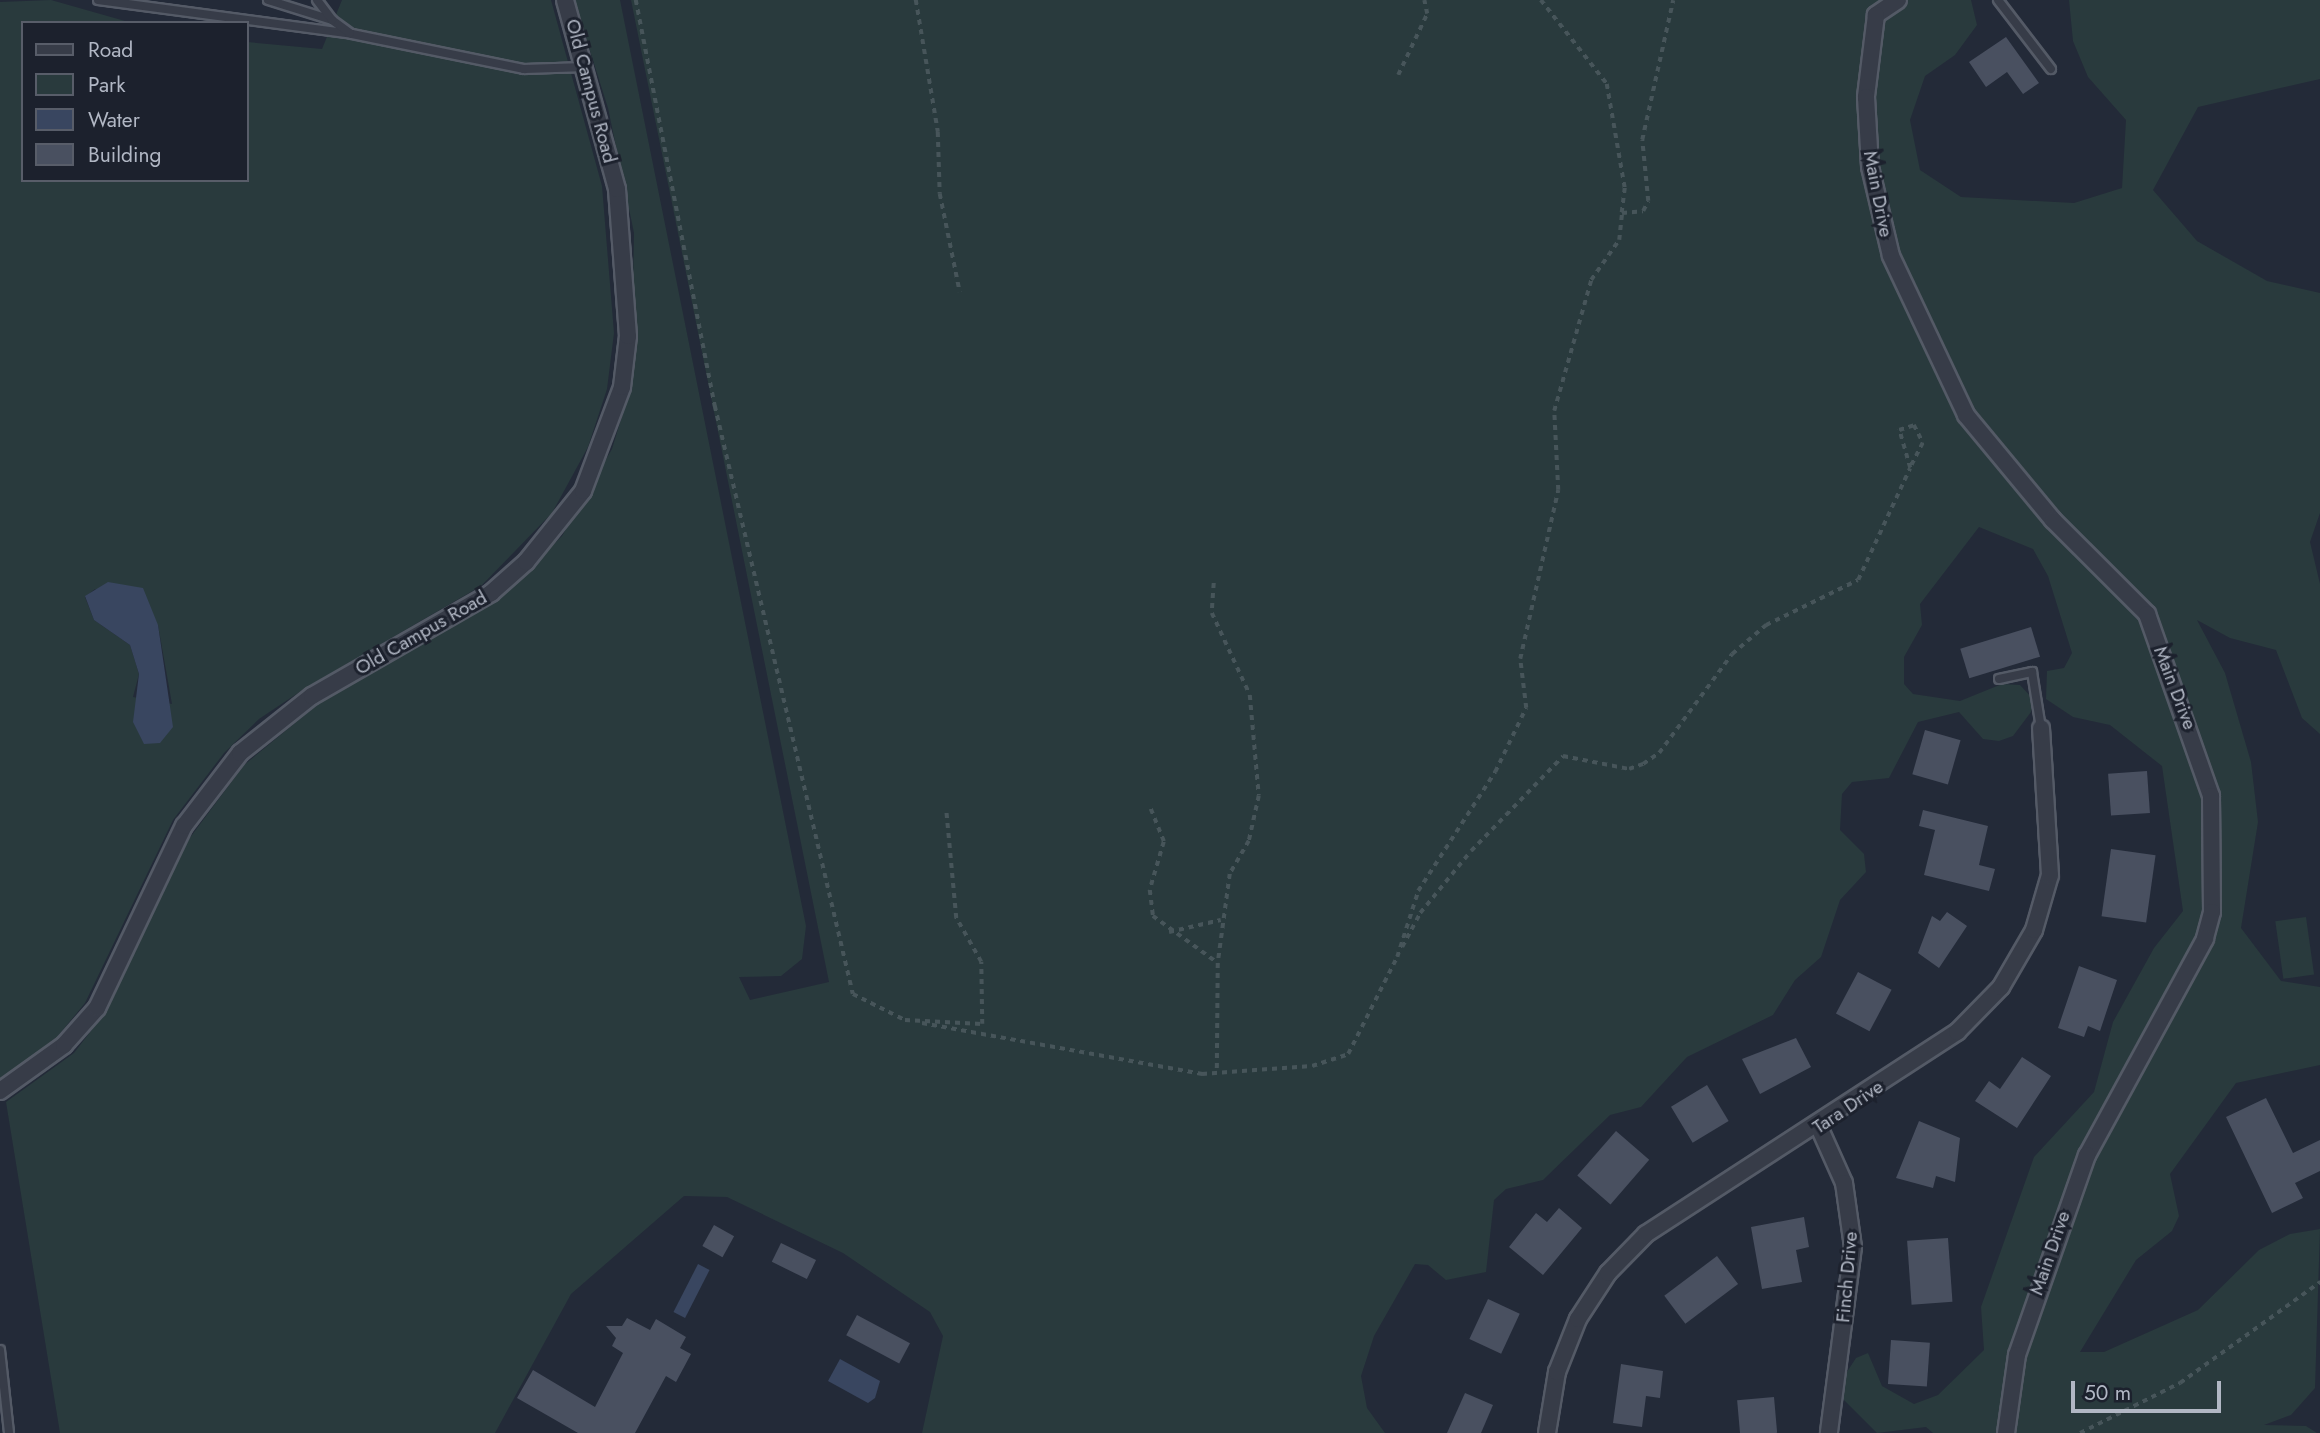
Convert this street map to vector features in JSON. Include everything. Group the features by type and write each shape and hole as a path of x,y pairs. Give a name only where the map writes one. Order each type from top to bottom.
{"street":[{"name":"Old Campus Road","path":"0,1091 64,1045 97,1008 184,826 240,753 312,696 491,593 526,562 583,491 622,387 628,335 617,189 587,67 565,0"},
{"name":"Main Drive","path":"1898,0 1877,15 1866,97 1870,167 1891,256 1966,415 2053,520 2147,614 2211,796 2212,912 2205,939 2087,1155 2017,1354 2006,1433"},
{"name":"Tara Drive","path":"1547,1433 1557,1372 1578,1319 1608,1273 1646,1234 1819,1127 1973,1019 2025,949 2050,865 2040,728"},
{"name":"Finch Drive","path":"1819,1127 1844,1183 1853,1247 1829,1433"}],"lane":[{"path":"98,0 352,34 524,69 587,67"},
{"path":"268,0 332,20 352,34"},
{"path":"317,0 332,20"},
{"path":"1998,0 2051,69"},
{"path":"1999,679 2032,672 2040,728"},
{"path":"0,1350 9,1433"}],"path":[{"path":"636,0 715,405 853,994 905,1020 1217,1073 1312,1066 1348,1054 1420,913 1471,851 1563,756 1629,769 1643,764 1659,753 1732,654 1766,625 1858,580 1910,468 1920,454 1923,433 1905,425 1898,437 1910,468"},
{"path":"916,0 938,132 940,194 960,292"},
{"path":"1398,75 1427,14 1424,0"},
{"path":"1398,955 1418,891 1495,772 1526,708 1520,659 1558,490 1555,411 1591,280 1619,240 1625,188 1607,84 1541,0"},
{"path":"1622,213 1643,211 1648,201 1642,140 1673,0"},
{"path":"1214,583 1212,613 1250,695 1259,796 1221,920 1217,1073"},
{"path":"1151,809 1164,842 1150,890 1153,916 1169,932 1218,962"},
{"path":"905,1020 982,1024 981,961 956,918 946,811"},
{"path":"1169,932 1221,920"},
{"path":"2080,1433 2180,1383 2320,1282"}],"green space":[{"path":"51,0 125,21 21,21 21,182 248,182 248,42 322,49 342,0 551,0 602,186 614,333 607,389 588,447 552,513 481,586 307,687 259,719 224,753 173,820 85,1003 57,1037 0,1080 0,2","holes":["95,589 158,625 172,704 133,697 139,674 130,645 94,620 85,597"]},
{"path":"574,0 620,0 806,926 802,959 781,976 739,977 750,1000 829,982 631,0 1971,0 1977,25 1955,55 1925,76 1910,120 1920,170 1961,197 2074,203 2122,188 2126,120 2088,77 2073,41 2069,0 2320,0 2320,79 2198,107 2153,190 2197,241 2267,281 2320,293 2320,513 2310,542 2320,584 2320,734 2302,718 2276,650 2230,638 2197,620 2225,673 2251,762 2258,822 2241,928 2281,981 2320,987 2320,1065 2236,1083 2170,1174 2179,1216 2172,1231 2136,1260 2080,1352 2104,1352 2198,1310 2259,1250 2290,1234 2320,1229 2315,1388 2291,1415 2264,1425 2306,1426 2317,1433 1933,1433 1926,1427 1877,1433 1842,1398 1843,1378 1856,1358 1868,1353 1882,1386 1914,1404 1938,1395 1984,1350 1981,1307 2034,1157 2094,1092 2113,1022 2154,948 2183,911 2162,766 2110,725 2073,717 2046,699 2047,671 2064,668 2072,653 2048,576 2033,549 1979,527 1920,604 1922,625 1904,657 1904,684 1913,694 1960,701 2002,684 2020,685 2033,699 2031,712 2013,736 1999,741 1983,739 1959,712 1918,722 1889,778 1852,782 1842,794 1840,830 1864,854 1866,872 1840,900 1821,957 1795,980 1773,1015 1687,1057 1641,1107 1610,1115 1543,1180 1506,1189 1494,1200 1486,1272 1446,1280 1428,1265 1415,1264 1374,1336 1361,1376 1367,1408 1385,1433 922,1433 943,1336 930,1312 843,1253 727,1197 684,1196 571,1294 495,1433 60,1433 6,1102 74,1053 104,1014 189,839 244,765 317,705 496,601 562,536 612,449 631,386 634,233 608,108"},
{"path":"2306,917 2314,974 2283,979 2275,921"}],"water":[{"path":"108,582 143,588 158,625 173,727 160,743 144,744 133,722 139,674 130,645 94,620 85,596"},
{"path":"698,1264 710,1270 685,1318 673,1312"},
{"path":"840,1359 880,1381 875,1398 868,1403 828,1381"}],"building":[{"path":"2006,37 2039,83 2023,94 2007,72 1986,87 1969,62"},
{"path":"2031,627 2040,657 1969,678 1960,649"},
{"path":"1925,730 1961,740 1948,784 1912,774"},
{"path":"2147,771 2150,813 2111,816 2108,774"},
{"path":"1923,810 1988,826 1979,865 1995,869 1989,891 1924,875 1935,830 1919,826"},
{"path":"2111,849 2156,855 2146,923 2102,916"},
{"path":"1947,912 1967,926 1939,968 1918,953 1932,916 1940,921"},
{"path":"2079,966 2117,980 2100,1031 2088,1026 2084,1037 2058,1028"},
{"path":"1858,972 1892,990 1869,1031 1836,1013"},
{"path":"1796,1038 1811,1067 1760,1094 1742,1059"},
{"path":"2022,1057 2051,1076 2017,1128 1975,1101 1989,1081 2000,1089"},
{"path":"1707,1085 1729,1121 1693,1143 1671,1107"},
{"path":"2266,1098 2293,1153 2320,1140 2320,1171 2295,1183 2303,1198 2272,1213 2226,1117"},
{"path":"1919,1121 1960,1138 1955,1182 1936,1176 1933,1188 1896,1178"},
{"path":"1616,1131 1649,1160 1610,1204 1577,1176"},
{"path":"1559,1208 1582,1228 1543,1275 1509,1247 1536,1213 1547,1222"},
{"path":"1804,1217 1809,1247 1796,1250 1802,1282 1762,1289 1751,1227"},
{"path":"714,1225 734,1236 722,1257 702,1246"},
{"path":"1948,1238 1952,1302 1912,1305 1907,1241"},
{"path":"781,1243 816,1260 807,1279 772,1262"},
{"path":"1717,1256 1738,1284 1685,1324 1664,1296"},
{"path":"1488,1299 1520,1314 1501,1354 1469,1339"},
{"path":"857,1315 910,1343 899,1363 846,1335"},
{"path":"627,1318 650,1330 656,1319 686,1337 680,1348 691,1354 676,1382 666,1376 635,1433 578,1433 517,1398 533,1370 595,1407 623,1353 612,1346 616,1338 606,1326 622,1326"},
{"path":"1891,1340 1930,1343 1927,1387 1888,1384"},
{"path":"1621,1364 1663,1371 1660,1398 1646,1396 1642,1427 1613,1423"},
{"path":"1465,1393 1493,1405 1481,1433 1447,1433"},
{"path":"1774,1397 1777,1433 1740,1433 1737,1400"}]}
